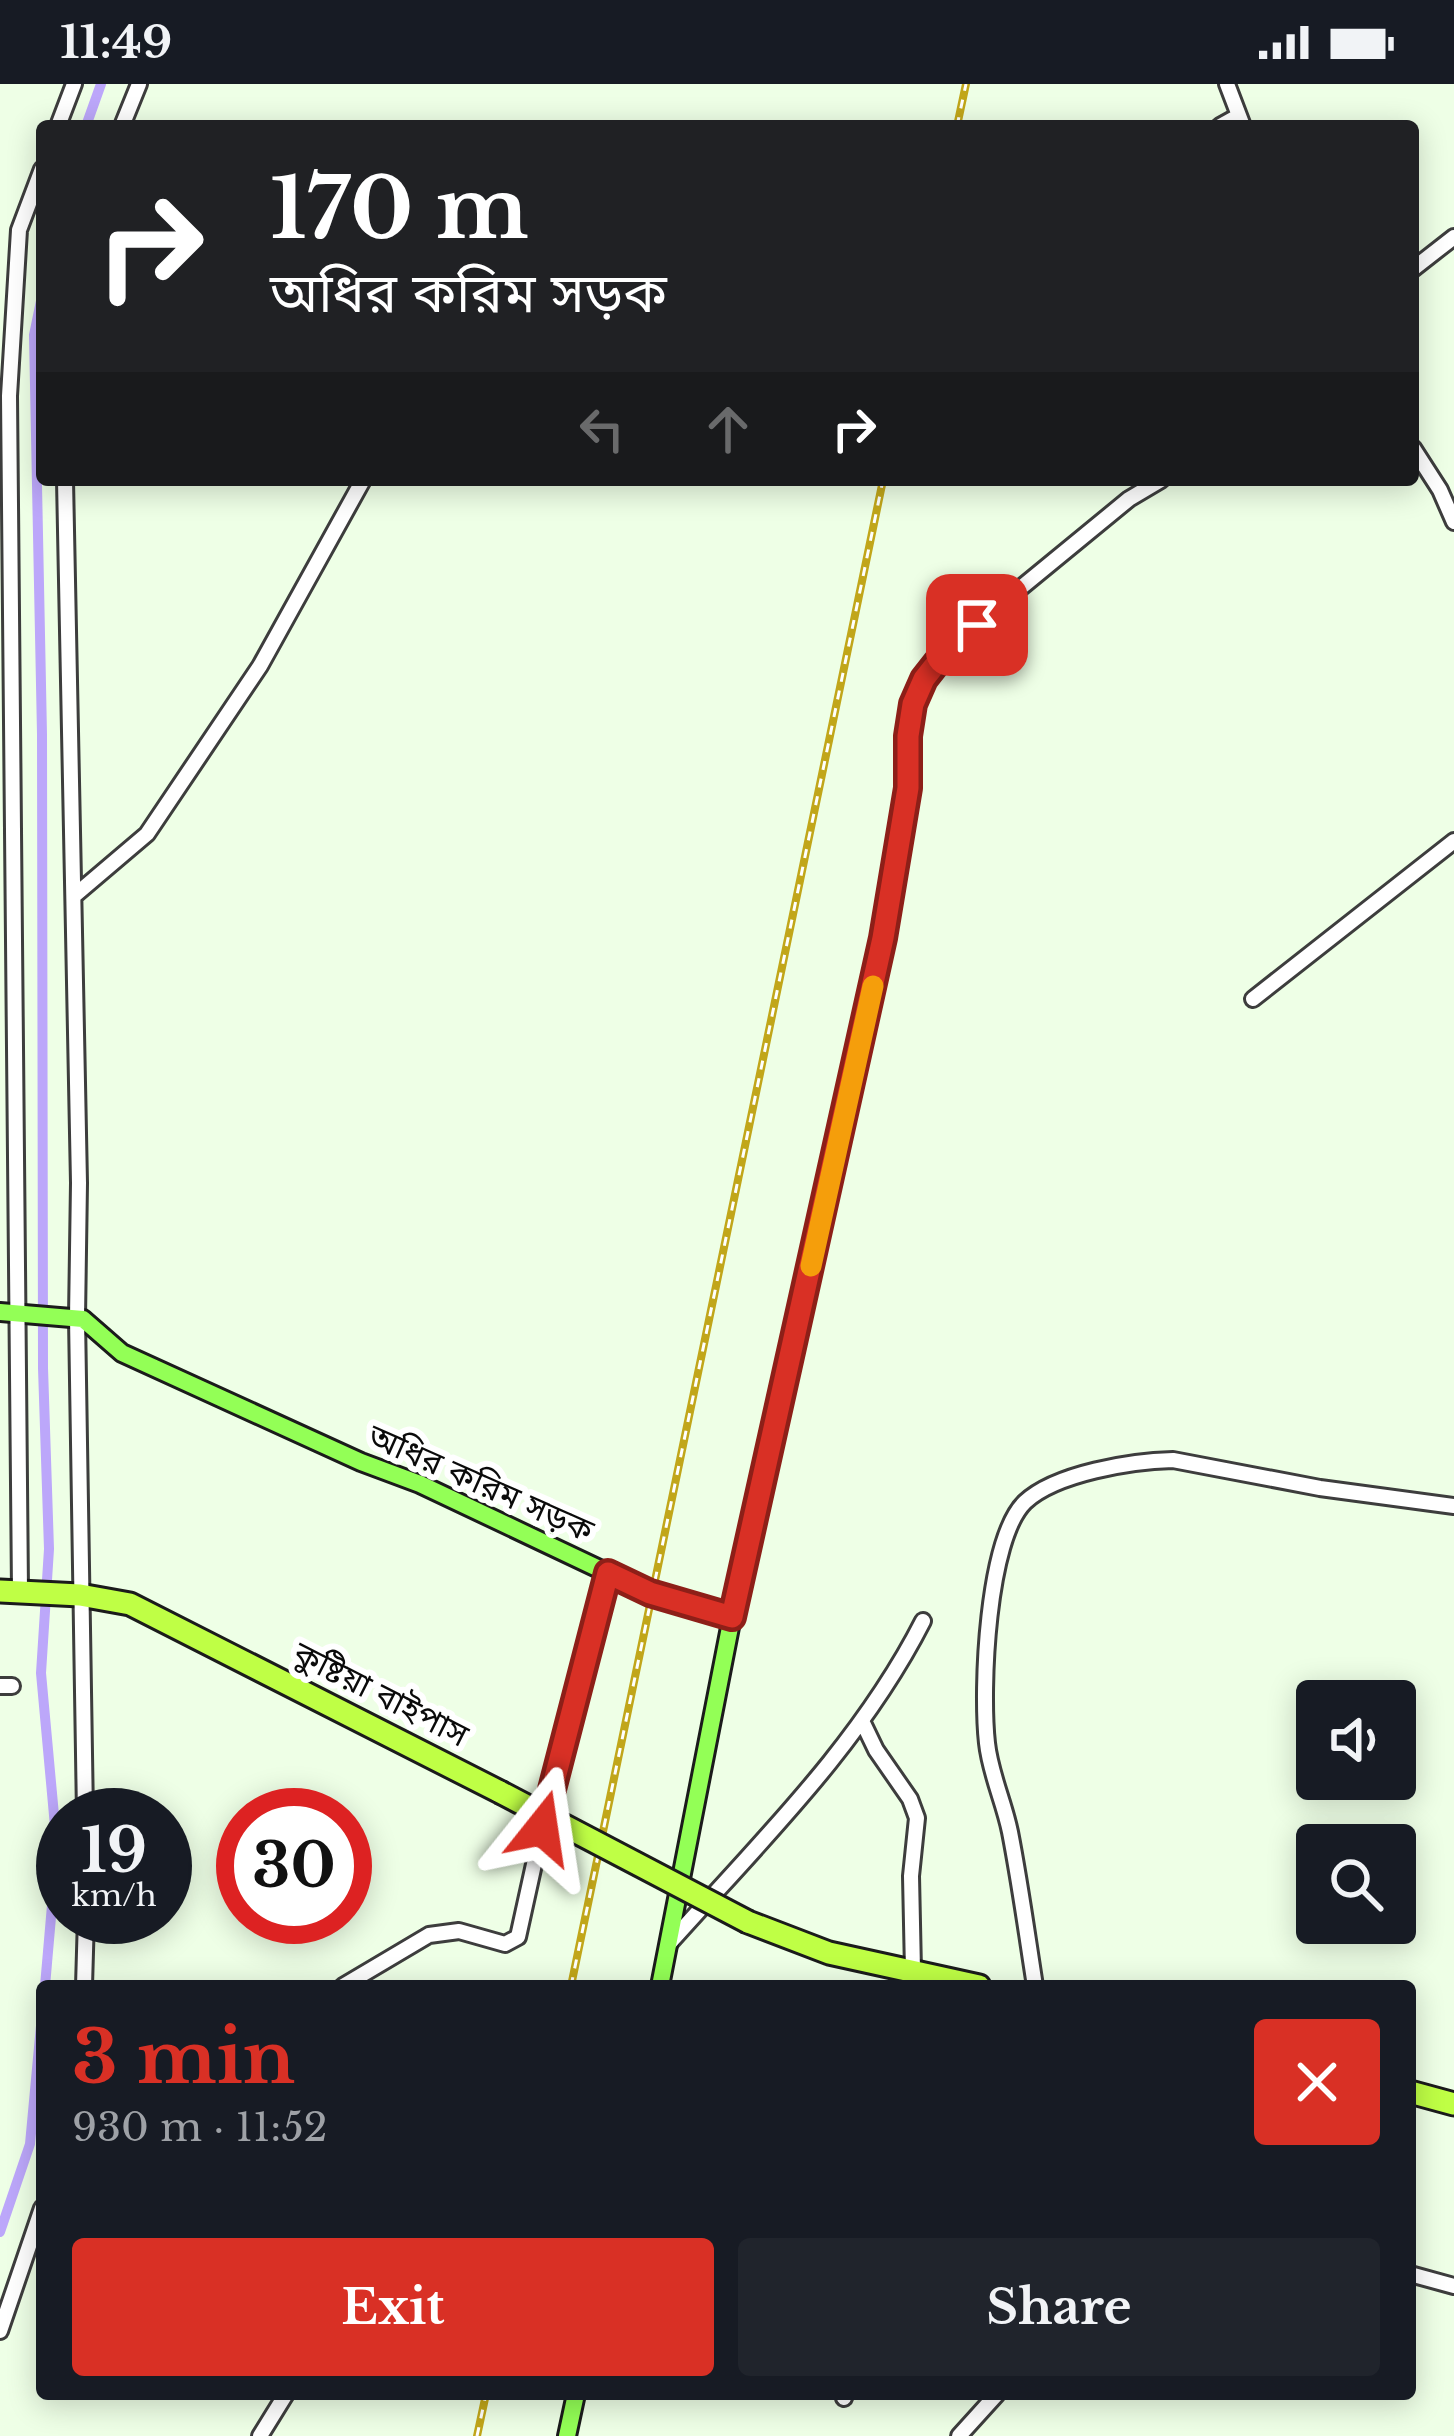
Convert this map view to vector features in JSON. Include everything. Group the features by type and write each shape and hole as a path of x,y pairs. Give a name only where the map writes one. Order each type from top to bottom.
{"highway":[{"name":"কুষ্টিয়া বাইপাস","path":"15,1591 130,1604 748,1922 829,1953 953,1980"},
{"path":"1416,2094 1454,2104"}],"main road":[{"path":"9,1313 74,1318"},
{"name":"অধির করিম সড়ক","path":"74,1318 90,1324 122,1353 361,1462 420,1484 650,1593 732,1617"},
{"path":"661,1980 732,1617"},
{"path":"566,2436 575,2400"}],"street":[{"path":"60,120 74,84"},
{"path":"124,120 139,84"},
{"path":"1227,84 1241,120"},
{"path":"15,1591 9,1313 9,396 19,230 36,185"},
{"path":"1419,264 1454,237"},
{"path":"1419,457 1454,522"},
{"path":"65,486 84,1788"},
{"path":"74,896 147,833 260,666 360,486"},
{"path":"732,1617 883,938 908,788 913,704 924,679 950,646 1151,486"},
{"path":"1253,999 1454,841"},
{"path":"1034,1980 1010,1829 987,1747 986,1715 989,1618 1004,1534 1023,1504 1061,1480 1149,1460 1173,1460 1320,1488 1454,1506"},
{"path":"354,1980 429,1935 459,1931 505,1944 518,1936 608,1573"},
{"path":"668,1945 863,1723 898,1670 922,1621"},
{"path":"863,1723 910,1799 916,1817 911,1876 913,1971"},
{"path":"84,1980 85,1944"},
{"path":"0,2331 36,2226"},
{"path":"1416,2276 1454,2286"},
{"path":"260,2436 282,2400"},
{"path":"959,2436 992,2400"}],"waterway":[{"path":"88,120 101,84"},
{"path":"36,325 36,435"},
{"path":"37,486 43,1368 49,1549 41,1673 57,1848 46,1980"},
{"path":"0,2232 30,2144 36,2080"}],"railway":[{"path":"958,120 966,84"},
{"path":"572,1980 882,486"},
{"path":"477,2436 485,2400"}],"slow traffic":[{"path":"811,1266 873,986"}],"route":[{"path":"542,1828 608,1573 650,1593 732,1617 883,938 908,788 913,704 924,679 950,646 977,625"}]}
